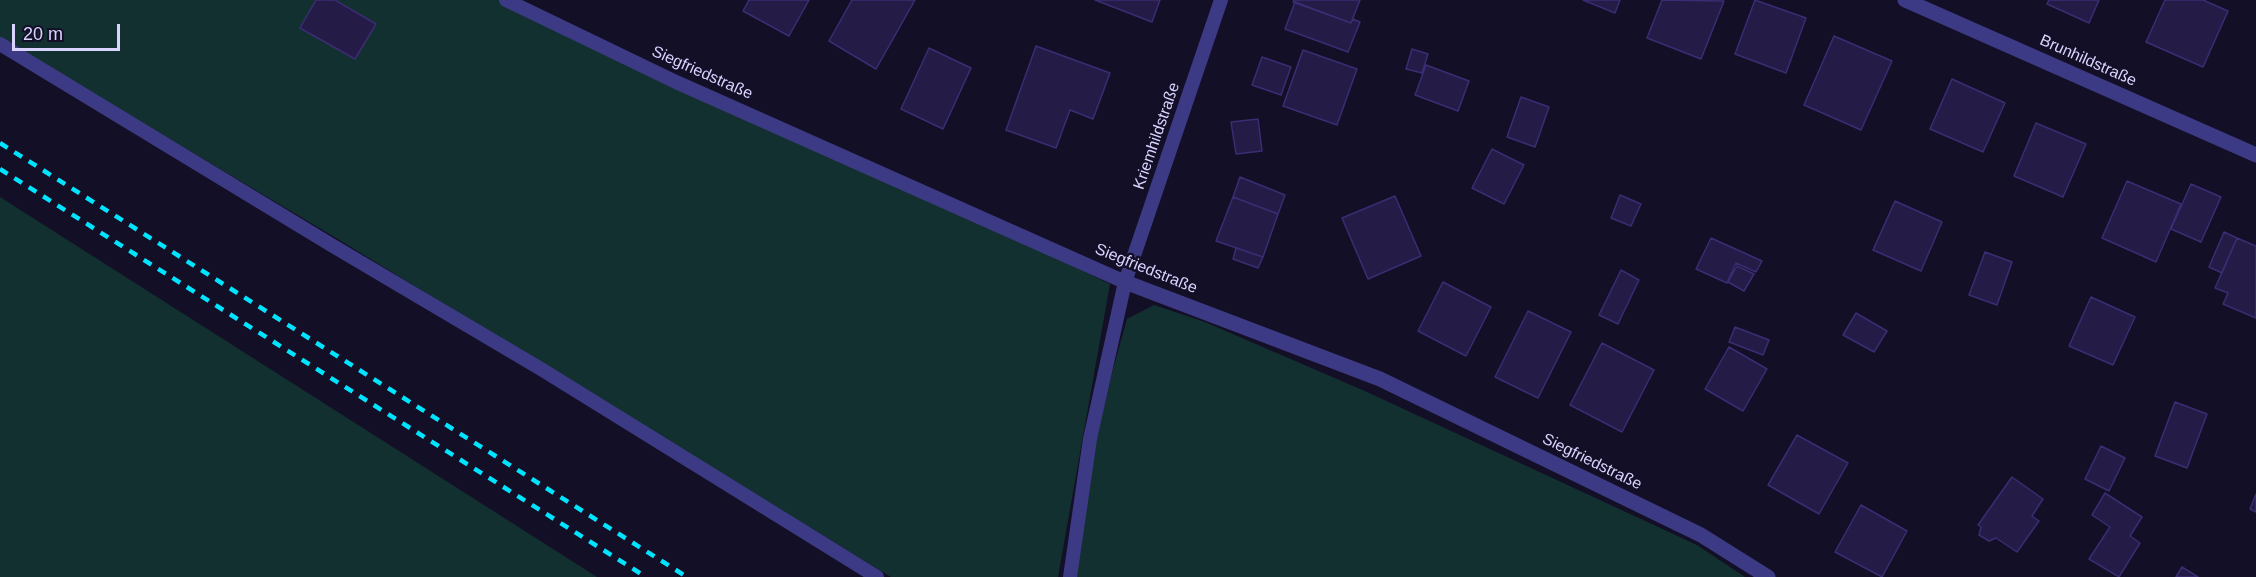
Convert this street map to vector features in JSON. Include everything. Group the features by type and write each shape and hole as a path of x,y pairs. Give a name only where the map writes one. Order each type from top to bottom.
{"street":[{"name":"Brunhildstraße","path":"1905,0 2256,155"},
{"name":"Siegfriedstraße","path":"1125,282 1380,379 1701,535 1768,577"}],"lane":[{"name":"Siegfriedstraße","path":"506,0 676,82 1125,282"},
{"name":"Kriemhildstraße","path":"1070,577 1090,439 1125,282 1221,0"},
{"path":"0,44 541,369 877,577"}],"green space":[{"path":"0,0 506,0 1110,284 1058,577 891,577 336,238 0,38"},
{"path":"0,197 597,577 0,577"},
{"path":"1154,305 1205,322 1367,392 1697,545 1745,577 1076,577 1095,447 1127,319"}],"building":[{"path":"316,0 335,0 376,24 355,59 300,28"},
{"path":"749,0 809,0 789,36 743,11"},
{"path":"852,0 915,0 876,69 829,41"},
{"path":"1095,0 1160,0 1152,22"},
{"path":"1294,0 1360,0 1351,23 1293,2"},
{"path":"1583,0 1620,0 1615,13"},
{"path":"1662,0 1724,1 1701,59 1647,38"},
{"path":"1755,0 1806,18 1786,73 1735,54"},
{"path":"2049,0 2099,0 2089,23 2047,4"},
{"path":"2165,0 2203,0 2228,11 2203,67 2146,42"},
{"path":"1295,2 1351,23 1353,19 1360,22 1348,52 1285,29"},
{"path":"1834,36 1892,61 1861,130 1804,105"},
{"path":"1036,46 1110,73 1093,119 1070,110 1056,148 1006,130"},
{"path":"929,48 971,68 943,129 901,109"},
{"path":"1412,49 1428,54 1422,73 1406,69"},
{"path":"1303,50 1357,69 1337,125 1283,106"},
{"path":"1262,57 1291,67 1281,95 1252,85"},
{"path":"1426,65 1469,81 1458,111 1415,95"},
{"path":"1952,79 2005,103 1983,152 1930,129"},
{"path":"1521,97 1549,107 1535,147 1507,137"},
{"path":"1258,119 1262,151 1236,154 1231,122"},
{"path":"2036,123 2086,144 2063,197 2014,176"},
{"path":"1492,149 1524,165 1504,204 1472,188"},
{"path":"1240,177 1285,195 1278,214 1233,197"},
{"path":"2127,181 2181,204 2156,262 2102,238"},
{"path":"2191,184 2221,197 2201,242 2171,229"},
{"path":"1620,195 1641,204 1631,226 1611,218"},
{"path":"1395,196 1421,256 1368,279 1342,218"},
{"path":"1233,197 1278,214 1263,257 1216,241"},
{"path":"1895,201 1942,222 1921,271 1873,250"},
{"path":"2224,232 2237,238 2222,273 2209,267"},
{"path":"1711,238 1762,261 1756,272 1736,263 1727,283 1696,269"},
{"path":"2237,238 2256,246 2256,318 2223,304 2228,293 2215,288"},
{"path":"1236,248 1263,257 1258,268 1233,259"},
{"path":"1985,252 2012,262 1997,305 1969,295"},
{"path":"1737,266 1754,274 1744,291 1728,282"},
{"path":"1621,270 1639,280 1618,324 1599,315"},
{"path":"1443,282 1491,307 1466,356 1418,331"},
{"path":"2091,297 2135,317 2113,365 2069,346"},
{"path":"1528,311 1571,332 1538,398 1495,377"},
{"path":"1856,313 1887,331 1874,352 1843,335"},
{"path":"1735,327 1769,340 1763,355 1729,342"},
{"path":"1602,343 1654,370 1622,432 1570,405"},
{"path":"1729,347 1767,369 1743,411 1705,389"},
{"path":"2175,402 2207,414 2187,468 2155,456"},
{"path":"1797,435 1848,463 1819,514 1768,485"},
{"path":"2101,446 2125,458 2109,491 2085,479"},
{"path":"2012,477 2043,499 2032,516 2039,521 2017,552 1996,538 1989,541 1979,535 1981,527 1978,525"},
{"path":"2105,493 2142,517 2130,536 2140,543 2119,577 2089,559 2110,527 2092,515"},
{"path":"2256,494 2256,512 2250,509"},
{"path":"1861,505 1907,531 1882,577 1835,552"},
{"path":"2182,567 2198,577 2176,577"}],"railway":[{"path":"0,143 687,577"},
{"path":"0,169 646,577"}]}
